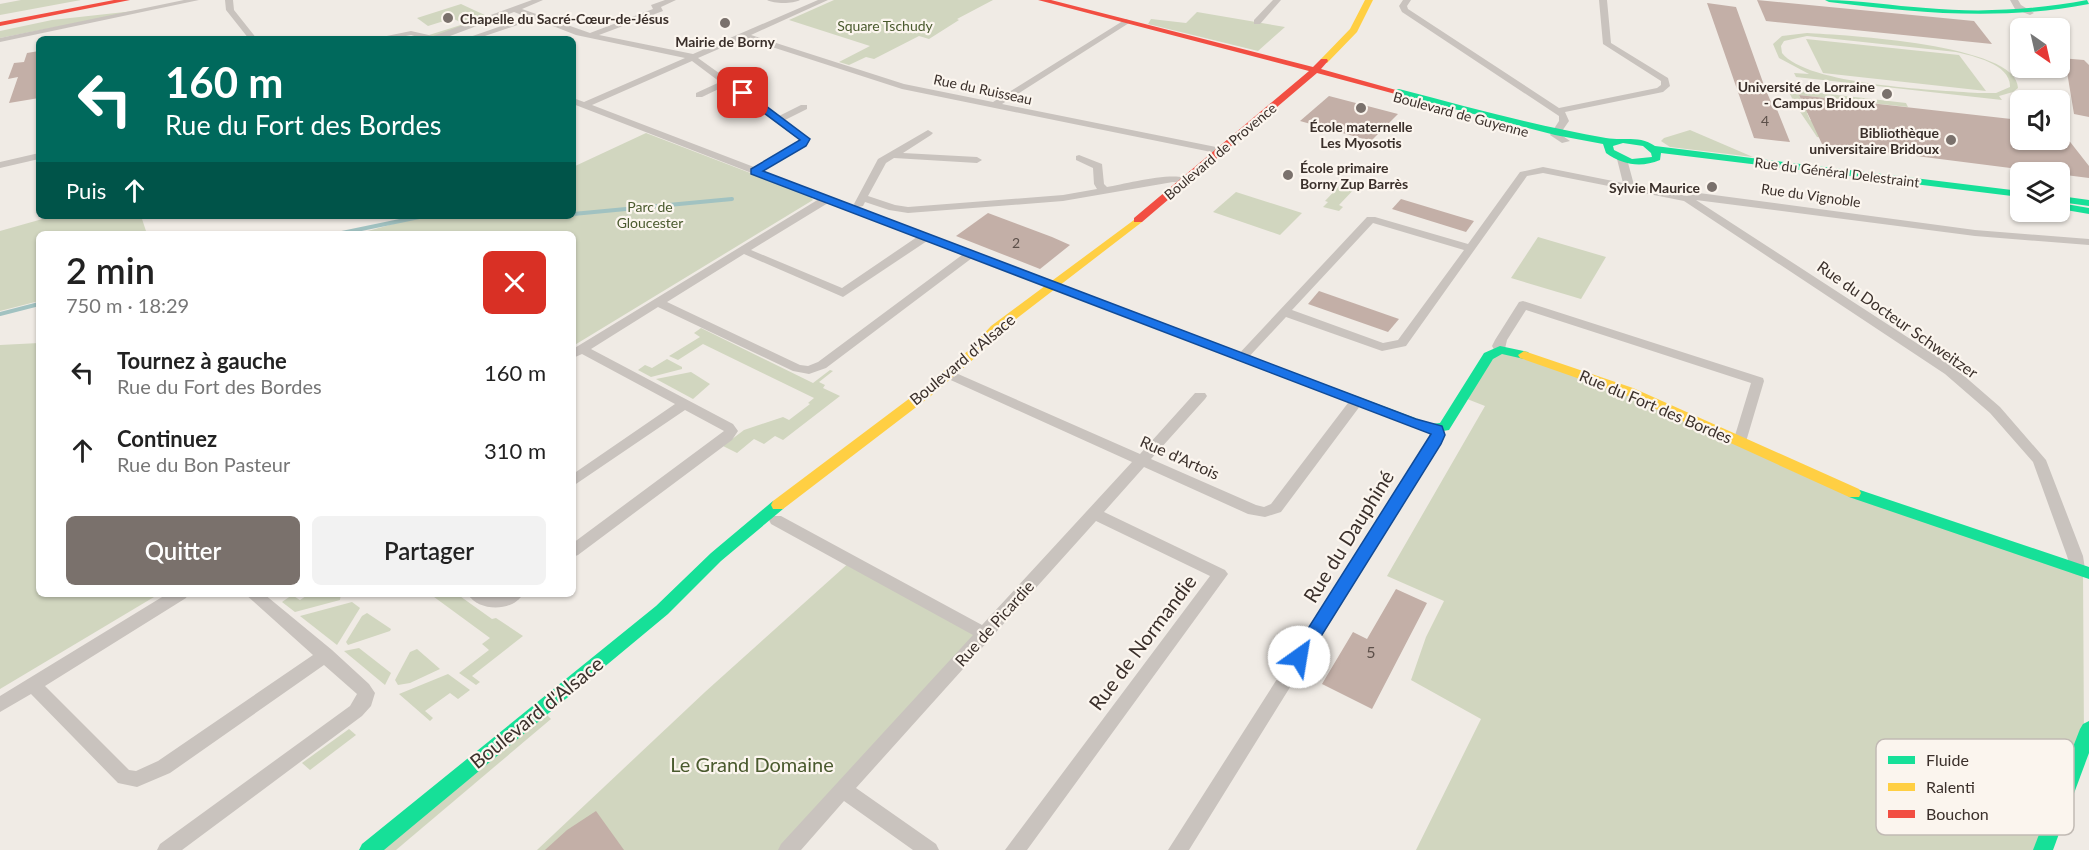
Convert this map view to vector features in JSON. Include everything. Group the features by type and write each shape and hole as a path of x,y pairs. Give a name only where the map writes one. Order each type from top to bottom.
{"main road":[{"path":"0,22 108,0"},
{"path":"0,22 126,0"},
{"name":"Boulevard de Guyenne","path":"1042,0 1560,137 1610,146"},
{"name":"Boulevard de Provence","path":"1054,286 1107,246 1316,71 1354,30 1369,0"},
{"path":"1829,0 1966,14 2030,13 2088,4"},
{"path":"1631,140 1651,156 1622,159 1610,146 1631,140"},
{"name":"Rue du Général Delestraint","path":"1651,156 2010,193"},
{"name":"Rue du Général Delestraint","path":"1651,156 2010,200"},
{"path":"2070,199 2089,202"},
{"path":"2070,207 2089,210"},
{"path":"1054,286 1430,429 1444,427 1488,356 1500,350"},
{"name":"Boulevard d'Alsace","path":"369,850 662,610 701,572 805,483 949,374 974,353 995,329 1054,286"},
{"name":"Rue du Fort des Bordes","path":"1500,350 1516,352 1606,383 1858,495 2083,571"},
{"name":"Boulevard d'Alsace","path":"701,572 743,547 776,520 812,489 843,455"},
{"path":"2074,768 2089,729"},
{"path":"2043,850 2049,835"}],"street":[{"path":"0,40 192,0"},
{"path":"229,0 230,10 252,36"},
{"path":"442,36 539,0"},
{"path":"591,35 660,9 654,7 672,0"},
{"path":"771,0 798,0 815,4"},
{"path":"584,105 824,0"},
{"path":"1257,22 1277,0"},
{"path":"1407,0 1403,6 1405,10 1558,111 1564,118 1560,137"},
{"path":"1558,111 1666,86 1665,80 1607,44 1603,0"},
{"path":"2014,0 2018,7 2030,13"},
{"path":"514,9 591,35 693,57 726,82 748,91 779,120 803,137 804,142 755,171"},
{"path":"477,36 534,17"},
{"path":"994,105 1126,21"},
{"path":"393,36 411,33 422,36"},
{"name":"Rue du Ruisseau","path":"744,35 903,86 1221,151"},
{"path":"576,99 656,74"},
{"path":"699,95 726,82"},
{"path":"576,101 1054,286"},
{"path":"779,120 804,107"},
{"path":"852,209 864,198 879,165 928,133"},
{"path":"892,155 977,159"},
{"path":"1628,174 1651,156"},
{"path":"0,165 36,157"},
{"path":"1079,158 1098,166 1099,184 1104,191"},
{"path":"1622,159 1628,174 1629,186"},
{"name":"Rue du Vignoble","path":"1469,248 1524,174 1530,171 1629,186 1687,199 1709,197 1975,232 2089,242"},
{"path":"864,198 893,208 908,210 1040,200 1173,179 1185,180"},
{"path":"577,351 826,199"},
{"name":"Rue du Docteur Schweitzer","path":"1687,199 1914,346 1995,410 2039,460 2075,556 2083,571"},
{"path":"1241,358 1371,219 1469,248 1451,277 1402,344 1382,347 1285,312"},
{"path":"743,250 843,293 925,237"},
{"path":"658,302 797,368 809,370 822,365 970,254"},
{"path":"1500,350 1498,346 1501,340 1523,305 1758,381 1740,442"},
{"path":"576,549 730,434 728,427 577,351"},
{"name":"Rue d'Artois","path":"949,374 1253,510 1271,511 1276,508 1356,402"},
{"name":"Rue de Picardie","path":"788,850 1200,396"},
{"path":"576,479 684,404"},
{"name":"Rue du Dauphiné","path":"1178,850 1434,444 1438,435 1437,429"},
{"name":"Rue de Normandie","path":"1015,850 1220,574 1093,513"},
{"path":"776,520 984,634"},
{"path":"0,705 175,597"},
{"path":"168,850 362,705 366,696 363,689 326,655 257,597"},
{"path":"480,597 488,602 496,603 509,597"},
{"path":"33,685 124,777 137,779 164,768 326,655"},
{"path":"843,790 930,850"}],"green space":[{"path":"21,0 81,0 0,15 0,4"},
{"name":"Square Tschudy","path":"834,0 993,0 957,19 959,20 929,39 919,36 874,59 866,57 849,65 839,62 870,46 789,20"},
{"path":"461,4 489,17 435,36 429,35 464,24 448,16 443,18 447,20 428,26 417,18"},
{"path":"143,10 0,38 0,31 52,20"},
{"path":"1197,12 1285,27 1258,51 1148,24 1151,19 1186,23"},
{"path":"1807,33 1855,36 1926,45 1960,52 1990,61 2010,73 2010,78 2013,78 2018,88 1999,96 2002,100 1796,77 1794,73 1809,74 1779,58 1773,44 1782,36","holes":["1807,36 1956,52 1990,62 2004,72 2009,79 2010,87 1996,93 1978,93 1873,84 1844,79 1796,64 1782,53 1781,46 1784,41"]},
{"path":"1806,39 1959,55 1986,91 1823,73"},
{"path":"1794,90 1906,103 1908,107 1799,95 1802,102 1860,109 1866,120 1807,113 1810,120 1823,122 1831,139 1817,137 1789,92"},
{"path":"1690,130 1753,157 1670,147 1661,141"},
{"name":"Parc de Gloucester","path":"646,133 810,196 813,200 576,344 576,231 368,231 411,219 576,219 576,166"},
{"path":"1344,181 1358,185 1339,205 1343,207 1339,211 1323,207 1328,202 1325,201"},
{"path":"1236,192 1302,213 1280,235 1213,212"},
{"path":"42,219 142,219 146,231 36,231 36,302 0,311 0,231"},
{"path":"1538,237 1606,257 1581,299 1511,278"},
{"path":"701,328 813,383 830,370 833,371 819,382 825,385 823,388 840,396 783,440 775,436 764,444 754,439 737,453 723,446 744,430 783,417 789,420 810,404 808,403 814,398 703,344 678,360 669,356 700,337 694,333"},
{"path":"36,343 36,597 154,597 0,689 0,345"},
{"path":"1500,350 1606,383 1858,495 2083,571 2084,744 2074,770 2074,739 1876,739 1876,835 2049,835 2043,850 1416,850 1481,719 1411,680 1426,637 1444,601 1387,576 1485,406 1462,397"},
{"path":"667,359 682,369 651,377 638,370 645,365 652,368"},
{"path":"691,372 710,384 693,399 656,379"},
{"name":"Le Grand Domaine","path":"851,561 984,634 788,850 537,850 705,692"},
{"path":"289,597 300,600 304,597 340,597 340,600 295,612 282,602"},
{"path":"434,597 461,597 492,619 496,618 523,636 472,676 480,682 476,685 459,673 489,650 482,644 490,638"},
{"path":"352,602 360,608 337,645 300,616"},
{"path":"367,613 391,629 390,631 348,645 346,642 362,616"},
{"path":"359,648 391,673 385,685 344,651"},
{"path":"417,649 440,669 410,683 398,685 395,680 410,652"},
{"path":"448,674 470,690 458,699 450,693 425,711 433,718 430,721 399,694"},
{"path":"546,714 551,719 396,850 379,850"},
{"path":"349,729 356,735 310,770 302,763"}],"building":[{"path":"1757,0 1974,21 1992,44 1766,21"},
{"path":"1707,3 1736,7 1765,88 1771,102 1774,102 1790,142 1754,138"},
{"path":"36,52 36,98 9,103 18,77 8,79 14,63 24,62 27,53"},
{"path":"2070,59 2084,60 2089,65 2089,117 2074,114 2068,78 2070,78"},
{"path":"1799,95 2010,119 2010,150 2070,150 2070,142 2089,166 2089,178 2070,176 2070,162 2010,162 2010,168 1822,144"},
{"path":"1329,96 1398,114 1371,141 1300,121"},
{"path":"1401,199 1474,221 1466,232 1392,209"},
{"path":"988,213 1070,245 1040,269 956,236"},
{"path":"1319,291 1399,319 1388,332 1308,304"},
{"path":"1396,589 1427,603 1372,709 1322,684 1353,632 1367,639"},
{"path":"596,811 624,850 545,850 567,830"}],"waterway":[{"path":"576,214 732,199"},
{"path":"352,231 410,219"},
{"path":"0,314 36,305"}],"traffic: fast":[{"path":"1829,0 1959,13 2024,12 2089,2"},
{"path":"1399,92 1555,132 1611,142"},
{"path":"1623,140 1646,144 1656,152 1657,158 1644,162 1632,162 1609,151 1608,144 1623,140"},
{"path":"1653,149 2010,193"},
{"path":"2070,200 2089,203"},
{"path":"2070,208 2089,211"},
{"path":"1054,286 1430,429 1444,427 1488,356 1500,350 1524,355"},
{"path":"1854,493 2089,573"},
{"path":"369,850 662,610 716,557 778,505"},
{"path":"2074,768 2089,729"},
{"path":"2043,850 2049,835"}],"traffic: slow":[{"path":"1324,61 1354,30 1369,0"},
{"path":"778,505 927,392 973,353 995,329 1138,220"},
{"path":"1524,355 1628,391 1854,493"}],"traffic: jam":[{"path":"0,24 126,0"},
{"path":"1042,0 1399,92"},
{"path":"1138,220 1301,84 1324,61"}],"place":[{"name":"Chapelle du Sacré-Cœur-de-Jésus","path":"448,18"},
{"name":"Mairie de Borny","path":"725,23"},
{"name":"Université de Lorraine - Campus Bridoux","path":"1887,94"},
{"name":"École maternelle Les Myosotis","path":"1361,108"},
{"name":"Bibliothèque universitaire Bridoux","path":"1951,140"},
{"name":"École primaire Borny Zup Barrès","path":"1288,175"},
{"name":"Sylvie Maurice","path":"1712,187"}],"route":[{"path":"743,93 805,139 803,144 755,171 1411,423 1437,429 1438,435 1434,444 1299,657"}]}
